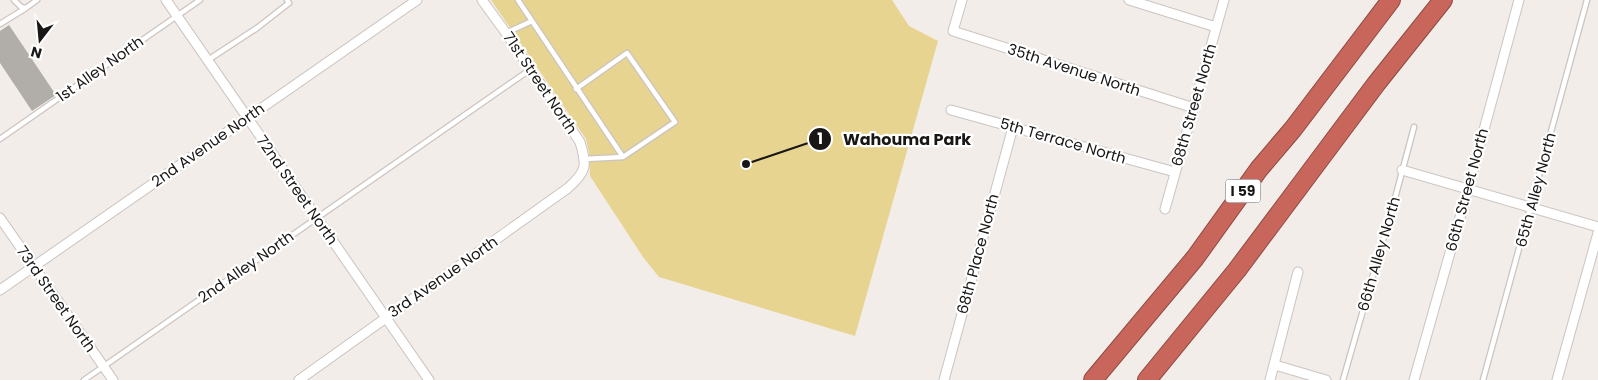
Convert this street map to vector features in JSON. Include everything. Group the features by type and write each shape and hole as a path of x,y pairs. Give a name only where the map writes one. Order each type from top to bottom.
{"highway":[{"name":"I 59","path":"1093,380 1194,258 1259,169 1293,129 1390,0"},
{"name":"I 59","path":"1147,380 1237,270 1376,84 1443,0"}],"street":[{"name":"72nd Street North","path":"166,0 429,380"},
{"name":"2nd Avenue North","path":"0,290 417,0"},
{"name":"71st Street North","path":"482,0 580,142 585,160"},
{"name":"35th Avenue North","path":"962,0 953,31 1194,108"},
{"path":"1129,0 1216,27"},
{"name":"68th Street North","path":"1165,210 1224,0"},
{"name":"66th Street North","path":"1414,380 1519,0"},
{"name":"5th Terrace North","path":"951,110 1175,172"},
{"name":"68th Place North","path":"944,380 1013,127"},
{"name":"3rd Avenue North","path":"299,380 568,188 581,176 585,160"},
{"path":"1402,170 1598,228"},
{"name":"73rd Street North","path":"0,218 113,380"},
{"path":"1557,380 1598,233"},
{"path":"1270,380 1298,272"},
{"path":"1274,365 1326,380"}],"lane":[{"path":"14,0 21,7 26,8"},
{"path":"0,24 37,0"},
{"name":"1st Alley North","path":"0,139 200,0"},
{"path":"208,60 257,28 289,3 287,0"},
{"path":"518,0 623,157"},
{"name":"65th Alley North","path":"1484,380 1587,0"},
{"path":"506,33 532,21"},
{"path":"576,89 627,53 675,122 623,157 585,160"},
{"name":"2nd Alley North","path":"84,380 531,69"},
{"name":"66th Alley North","path":"1343,380 1414,127"}],"shaded area":[{"path":"491,0 892,0 909,26 938,41 855,336 659,277 643,257 590,176 589,152 586,139"}],"building":[{"path":"9,25 56,95 32,111 0,63 0,31"}],"place":[{"name":"Wahouma Park","path":"746,164"}]}
